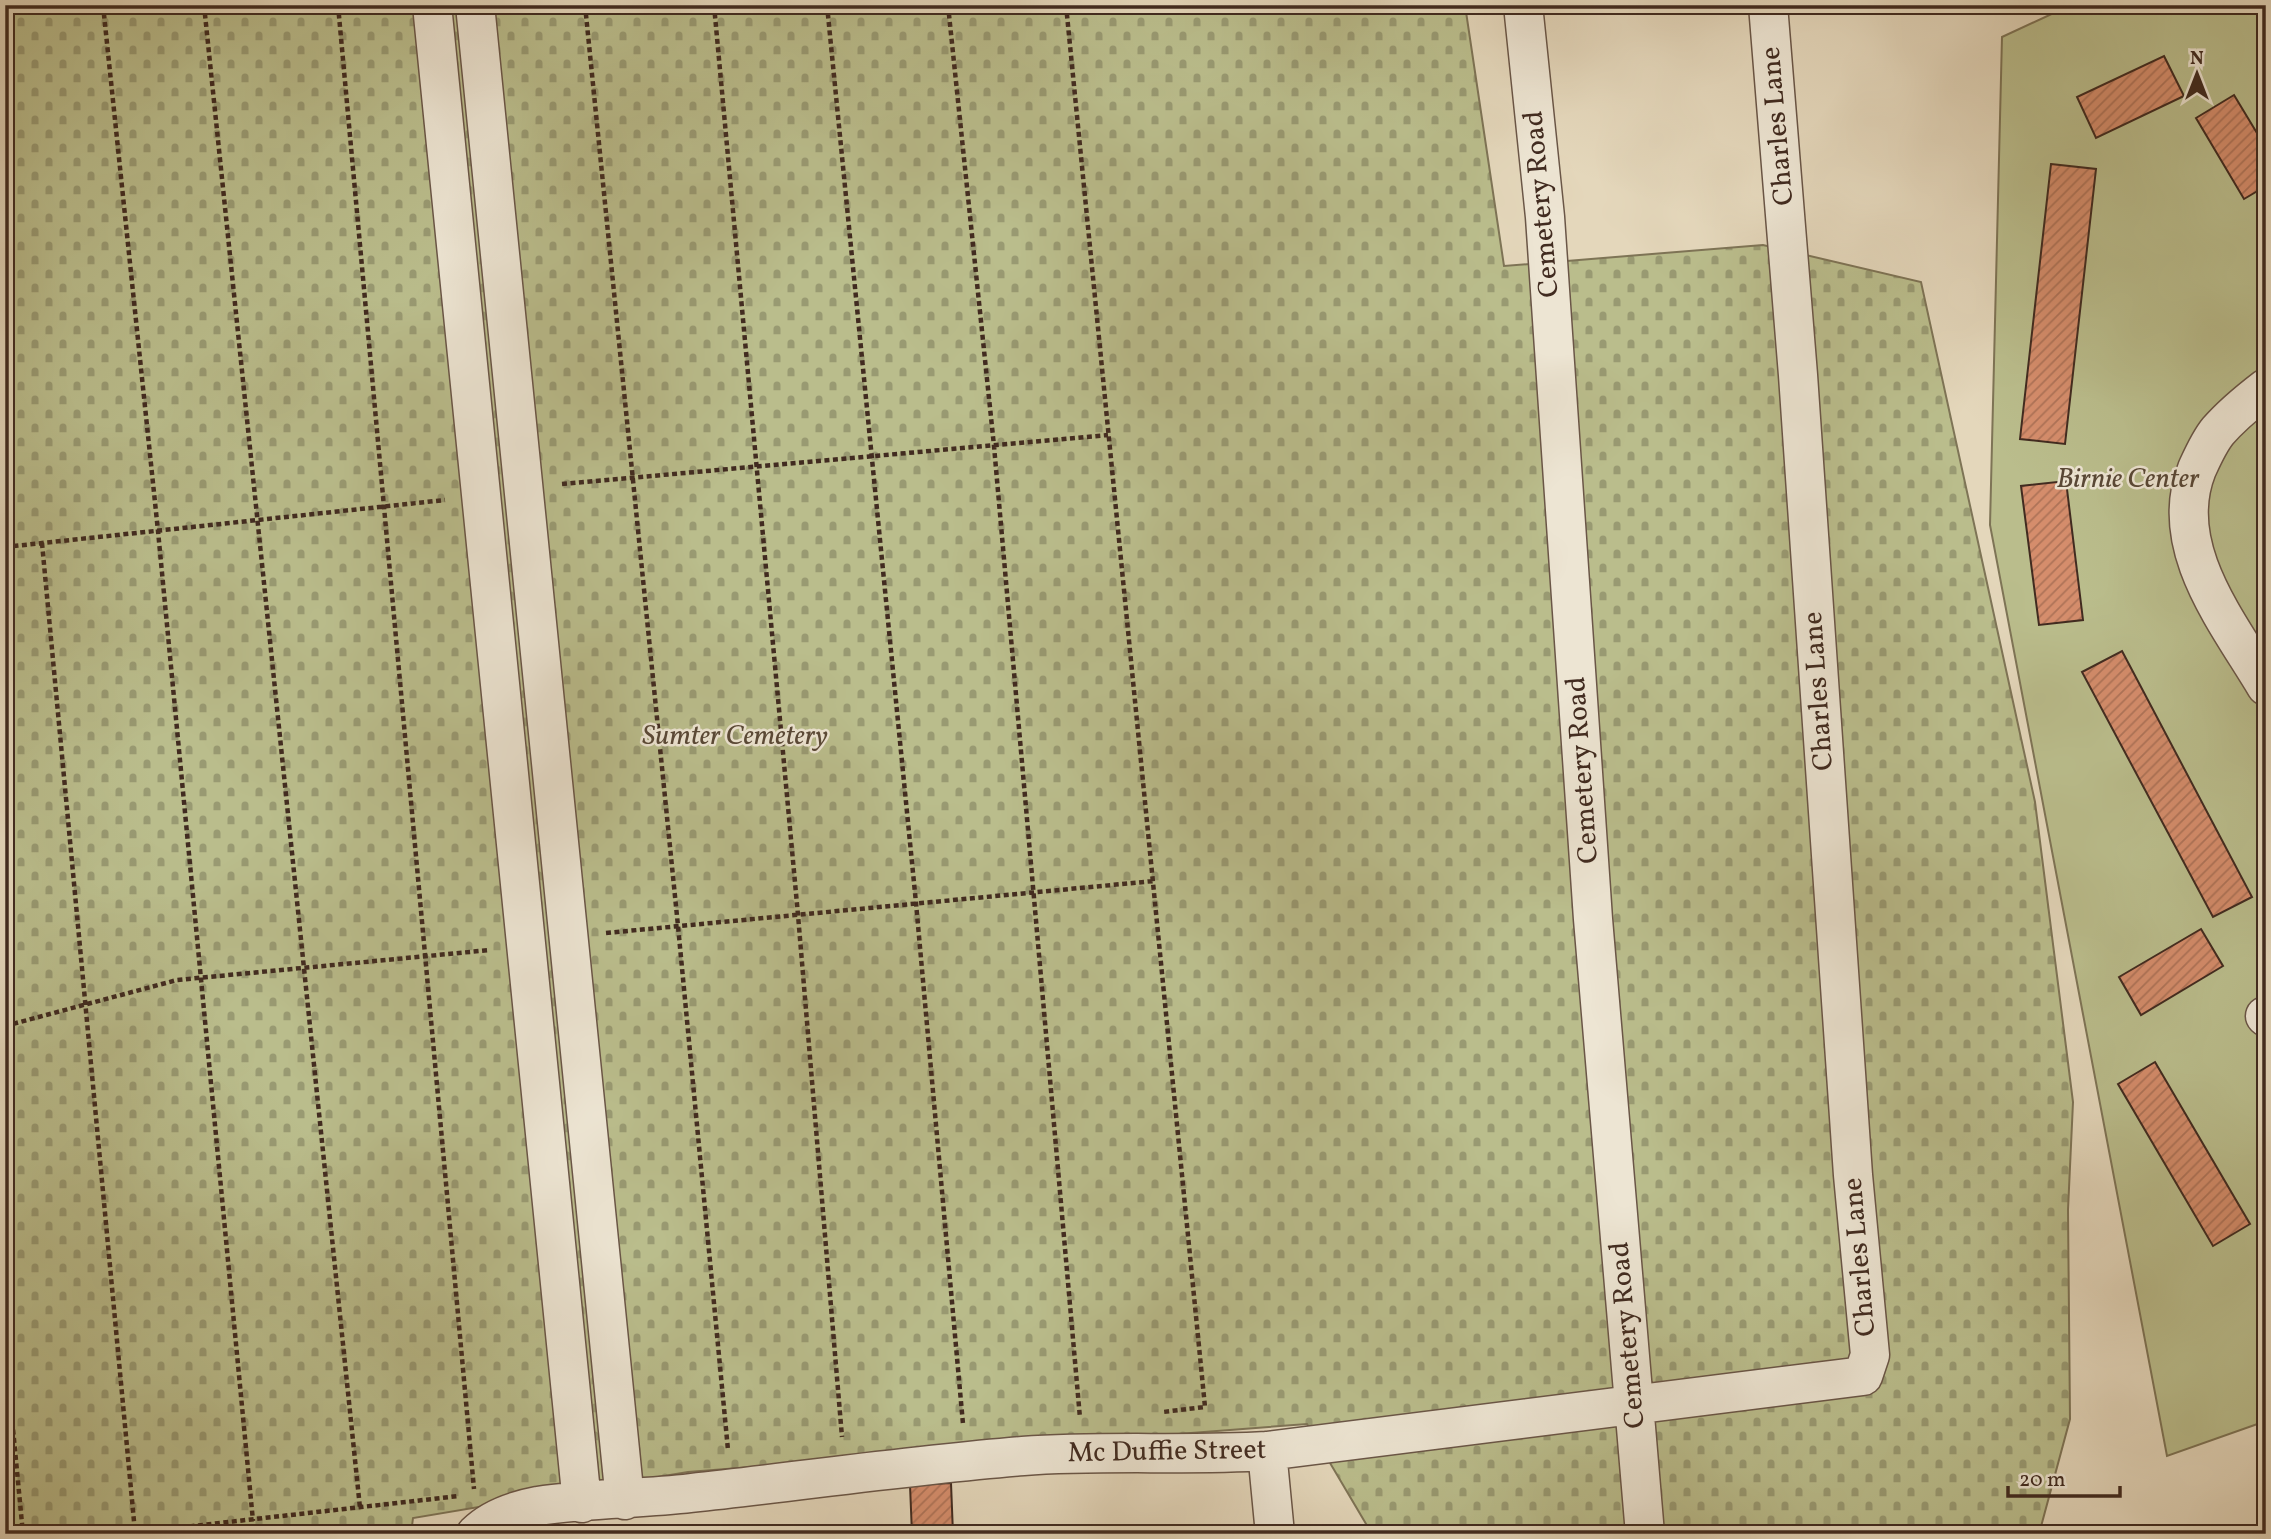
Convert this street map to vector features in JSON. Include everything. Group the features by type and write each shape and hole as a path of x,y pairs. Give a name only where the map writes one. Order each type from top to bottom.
{"street":[{"path":"432,5 582,1503"},
{"path":"475,5 625,1500"},
{"name":"Cemetery Road","path":"1523,5 1545,217 1592,905 1645,1534"},
{"name":"Charles Lane","path":"1768,5 1799,388 1852,1161 1870,1355 1863,1376"},
{"path":"2266,388 2217,433 2203,456 2189,499 2188,520 2191,543 2199,568 2266,686"},
{"name":"Mc Duffie Street","path":"476,1534 483,1527 504,1516 537,1506 625,1500 1024,1456 1135,1452 1205,1455 1267,1451 1863,1376"},
{"path":"1267,1451 1275,1534"}],"path":[{"path":"103,5 159,544 253,1521"},
{"path":"204,5 360,1508"},
{"path":"338,5 475,1494"},
{"path":"585,5 729,1464"},
{"path":"714,5 798,915 843,1450"},
{"path":"827,5 916,903 964,1436"},
{"path":"948,5 994,446 1081,1422"},
{"path":"1066,5 1205,1407"},
{"path":"42,543 135,1532"},
{"path":"5,1345 23,1534"}],"green space":[{"name":"Sumter Cemetery","path":"5,5 1465,5 1504,266 1763,245 1921,282 2035,802 2073,1102 2068,1210 2070,1419 2039,1534 1372,1534 1307,1424 688,1472 413,1518 411,1534 5,1534"},
{"name":"Birnie Center","path":"2071,5 2266,5 2266,1421 2167,1456 1990,525 2002,37"}],"building":[{"path":"2164,56 2184,96 2096,138 2077,97"},
{"path":"2234,95 2266,148 2266,186 2244,199 2196,118"},
{"path":"2051,164 2096,169 2065,444 2020,439"},
{"path":"2066,481 2083,620 2039,625 2021,486"},
{"path":"2122,651 2252,897 2213,917 2082,672"},
{"path":"2201,929 2223,966 2141,1015 2119,977"},
{"path":"2155,1062 2250,1224 2213,1246 2118,1084"},
{"path":"951,1483 953,1534 912,1534 910,1485"},
{"path":"1009,1525 1040,1526 1039,1534 1009,1534"}]}
